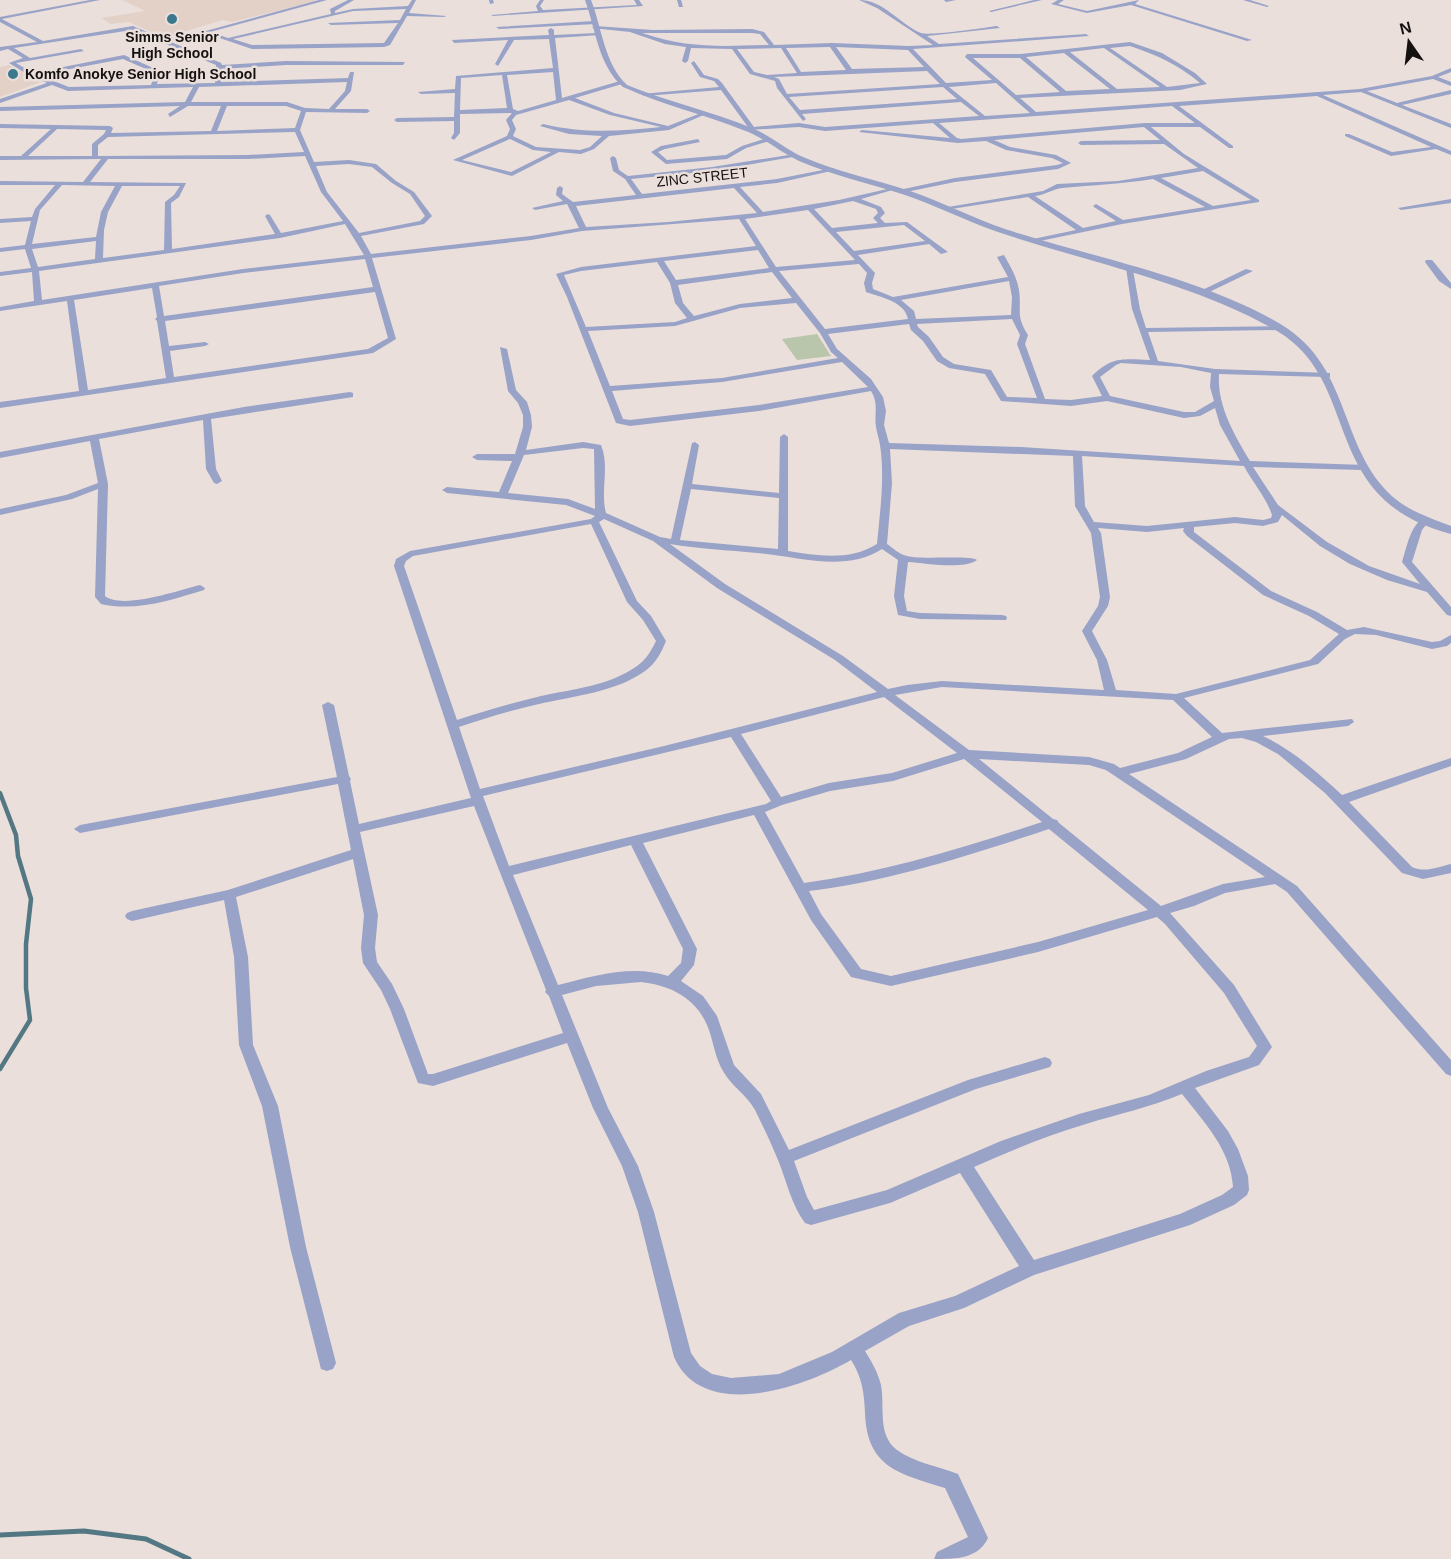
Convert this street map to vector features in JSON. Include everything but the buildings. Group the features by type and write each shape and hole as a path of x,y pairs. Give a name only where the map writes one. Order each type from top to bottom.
{"street":[{"path":"0,19 98,0"},
{"path":"325,0 205,30 252,47 388,44 414,0"},
{"path":"334,14 332,10 335,6 352,0"},
{"path":"542,0 538,6 542,13"},
{"path":"493,15 542,13 590,5 641,6 636,0"},
{"path":"861,0 879,7 925,35 938,46"},
{"path":"945,1 954,0"},
{"path":"991,11 1040,0 1080,12 1131,4 1138,0"},
{"path":"1053,4 1062,0"},
{"path":"1245,0 1266,6"},
{"path":"1131,4 1248,40"},
{"path":"590,5 595,29 610,68 620,83 644,94 751,128 834,128 958,141 1145,125 1201,124"},
{"path":"228,39 366,8 409,7"},
{"path":"405,14 444,16"},
{"path":"0,19 42,42"},
{"path":"312,19 331,25 401,21"},
{"path":"551,25 550,37 559,100"},
{"path":"499,27 551,25 595,29 752,31 762,33 772,45"},
{"path":"0,49 133,28 215,62 220,67 403,63"},
{"path":"925,35 996,28"},
{"path":"454,41 550,37 595,29"},
{"path":"629,30 687,48 772,45 909,48 1086,36"},
{"path":"323,46 327,37"},
{"path":"498,64 512,40"},
{"path":"955,44 995,82 1035,114"},
{"path":"968,57 1021,56 1130,44 1148,49 1203,82 1203,86 1180,88 1015,97"},
{"path":"782,45 800,72"},
{"path":"832,45 850,70"},
{"path":"733,47 752,73 769,76 800,72 928,69"},
{"path":"1105,47 1166,89"},
{"path":"9,48 27,60"},
{"path":"686,61 687,48"},
{"path":"909,48 943,84 983,117"},
{"path":"0,65 81,51"},
{"path":"1066,52 1116,91"},
{"path":"1021,56 1065,93"},
{"path":"32,75 124,57 158,72 154,85"},
{"path":"12,63 32,75 68,89 351,80"},
{"path":"331,110 348,91 353,63"},
{"path":"694,63 702,76 718,80 751,128 793,155 833,170 897,189 1035,240 1200,293 1280,328 1303,345 1327,375 1346,433 1362,466 1387,498 1425,520 1451,530"},
{"path":"218,84 220,67"},
{"path":"454,138 457,133 458,76 554,70"},
{"path":"834,128 1121,110 1360,91 1433,77 1451,70"},
{"path":"504,73 510,110"},
{"path":"769,76 778,81 779,87 800,112 807,127"},
{"path":"1433,77 1451,84"},
{"path":"0,101 51,82"},
{"path":"788,95 995,82"},
{"path":"556,152 512,174 456,160 510,137 513,129 509,120 519,112 620,83"},
{"path":"170,115 187,104 197,85"},
{"path":"644,94 723,88"},
{"path":"1180,88 1210,103"},
{"path":"68,89 69,107"},
{"path":"421,92 458,91"},
{"path":"1360,91 1451,126"},
{"path":"1398,105 1451,92"},
{"path":"1314,94 1356,110 1451,153"},
{"path":"569,98 612,114 672,128"},
{"path":"800,112 964,100"},
{"path":"0,109 287,104 304,110 367,111"},
{"path":"213,134 224,105"},
{"path":"1174,105 1231,147"},
{"path":"26,114 32,108"},
{"path":"0,405 370,351 393,337 368,256 357,235 324,192 306,154 297,130 304,110"},
{"path":"397,120 510,110 519,112"},
{"path":"1035,240 1122,222 1257,201 1203,169 1164,142 1145,125 1121,110"},
{"path":"543,126 569,132 636,133 672,128 703,114"},
{"path":"1434,119 1451,114"},
{"path":"14,126 20,120"},
{"path":"933,120 958,141"},
{"path":"0,126 110,128 107,135 95,144 95,158"},
{"path":"21,159 57,126"},
{"path":"107,135 297,130"},
{"path":"510,137 529,148 556,152 588,150 608,134"},
{"path":"1347,135 1391,154 1451,146"},
{"path":"698,141 663,147 654,153 666,162 723,157 767,140"},
{"path":"0,309 243,271 520,240 582,229 668,224 810,208 897,189 1058,167 1068,163 1054,156 1008,149 988,140"},
{"path":"1080,143 1164,142"},
{"path":"0,158 105,159 306,154"},
{"path":"627,178 712,169 793,155"},
{"path":"613,158 616,171 627,178 639,195"},
{"path":"85,183 105,159"},
{"path":"312,164 349,162 374,165 393,182 412,193 429,216 422,223 357,235"},
{"path":"945,208 1045,193 1065,185 1119,183 1203,169"},
{"name":"ZINC STREET","path":"535,208 736,186 812,176 833,170"},
{"path":"1154,177 1210,207"},
{"path":"0,183 184,184 177,196 168,202 168,250"},
{"path":"38,302 35,270 28,246 37,210 61,183"},
{"path":"99,259 99,239 106,205 119,187 118,183"},
{"path":"736,186 761,214"},
{"path":"560,188 559,195 570,203 582,229"},
{"path":"1029,195 1081,230"},
{"path":"855,199 879,208 882,213 876,218 883,225"},
{"path":"1401,208 1451,201"},
{"path":"1096,206 1122,222"},
{"path":"810,208 871,273 868,283 869,290 893,299 911,314 912,324 944,362 988,372 1004,399 1041,399 1071,403 1107,398 1184,415 1197,414 1217,403"},
{"path":"268,216 280,236"},
{"path":"740,216 774,270 843,359 874,388 882,405 887,483 882,545"},
{"path":"0,222 34,219"},
{"path":"0,274 280,236 347,222"},
{"path":"830,230 910,225 944,252"},
{"path":"0,249 99,239"},
{"path":"854,253 932,242"},
{"path":"760,248 574,270 560,274 619,421 630,423 759,408 874,388"},
{"path":"1001,257 1016,291 1013,317 1024,335 1021,344 1041,399"},
{"path":"659,260 674,283 680,303 691,318"},
{"path":"674,283 860,262"},
{"path":"1429,262 1442,279 1451,286"},
{"path":"1129,270 1136,309 1155,363"},
{"path":"1200,293 1249,271"},
{"path":"1442,279 1451,274"},
{"path":"893,299 1012,278"},
{"path":"155,285 171,381"},
{"path":"159,319 378,289"},
{"path":"70,298 84,393"},
{"path":"584,329 644,328 680,323 691,318 740,306 798,300"},
{"path":"823,332 983,316 1013,317"},
{"path":"1143,330 1280,328"},
{"path":"165,349 205,344"},
{"path":"503,349 512,391 523,399 528,422 520,455 503,494"},
{"path":"607,389 722,380 843,359"},
{"path":"1107,398 1096,376 1107,367 1121,361 1215,371 1327,375"},
{"path":"1092,525 1135,529 1235,520 1270,522 1276,517 1275,507 1224,425 1217,403 1215,371"},
{"path":"0,454 350,394"},
{"path":"207,417 211,469 217,481"},
{"path":"882,430 906,446"},
{"path":"783,554 784,437"},
{"path":"94,438 104,484 100,597 105,602 129,604 173,597 200,588"},
{"path":"452,726 495,711 611,684 642,668 656,655 661,641 647,618 633,602 598,519 597,488 601,471 598,447 583,445 520,455 477,457"},
{"path":"675,542 695,445"},
{"path":"885,446 1248,464 1362,466"},
{"path":"1077,454 1080,506 1092,525 1105,601 1087,631 1102,660 1111,694"},
{"path":"0,512 69,497 104,484"},
{"path":"687,486 784,496"},
{"path":"447,490 568,502 598,519 656,539 706,548 830,558 866,554 882,545"},
{"path":"1275,507 1293,517 1314,536 1352,561 1406,585 1429,589"},
{"path":"598,519 410,554 401,559 399,566 452,726 505,872 552,992 612,1132 630,1166 646,1212 683,1357 694,1372 709,1382 731,1386 779,1383 854,1349 905,1319 958,1303 1030,1269 1184,1220 1228,1200 1241,1190 1242,1175 1234,1155 1186,1087"},
{"path":"1425,520 1417,530 1407,557 1409,566 1451,613"},
{"path":"1190,525 1190,534 1267,593 1313,614 1345,633"},
{"path":"552,992 615,976 673,980 696,996 710,1017 729,1069 754,1096 785,1158 803,1210 811,1218 890,1196 1006,1146 1073,1122 1152,1100 1254,1061 1264,1047 1229,989 1200,952 1158,912 1053,823 888,693 839,658 738,597 656,539"},
{"path":"882,545 903,559 948,562 972,560"},
{"path":"686,561 706,548"},
{"path":"903,559 899,596 902,613 920,616 1002,618"},
{"path":"354,829 888,693 942,684 1176,698 1314,662 1345,633 1363,629 1432,646 1441,645 1451,638"},
{"path":"1176,698 1220,738"},
{"path":"328,705 345,779 357,852 371,915 368,948 370,963 387,988 398,1010 423,1079 433,1080 571,1036"},
{"path":"1120,772 1179,757 1233,734 1248,735 1348,722"},
{"path":"734,732 778,802"},
{"path":"1248,735 1261,739 1341,800 1414,874 1426,876 1451,868"},
{"path":"505,872 759,811 778,802 828,787 893,777 966,754 1089,762 1120,772 1278,879 1327,926 1451,1070"},
{"path":"1341,800 1451,762"},
{"path":"80,829 345,779"},
{"path":"759,811 799,888 856,973 891,981 1038,947 1158,912 1235,886 1252,886 1278,879"},
{"path":"799,888 835,884 920,867 1053,823"},
{"path":"636,842 690,949 687,965 673,980"},
{"path":"132,916 229,894 357,852"},
{"path":"229,894 241,957 246,1045 270,1106 298,1247 327,1363"},
{"path":"785,1158 973,1084 1045,1062"},
{"path":"964,1165 1030,1269"},
{"path":"854,1349 867,1368 872,1388 872,1412 877,1436 887,1454 951,1480 972,1523 978,1538 974,1544 944,1559"}],"shaded area":[{"name":"Simms Senior High School","path":"122,0 317,1 232,22 223,20 163,38 129,22 111,24 101,18 145,11"},
{"name":"Komfo Anokye Senior High School","path":"9,65 41,82 0,97 0,67"}],"green space":[{"path":"817,334 831,356 797,360 782,339"}],"waterway":[{"path":"0,793 16,835 18,856 31,899 26,944 26,988 30,1020 0,1069"},
{"path":"0,1535 84,1531 146,1539 189,1559"}],"place":[{"name":"Simms Senior High School","path":"172,19"},
{"name":"Komfo Anokye Senior High School","path":"13,74"}]}
